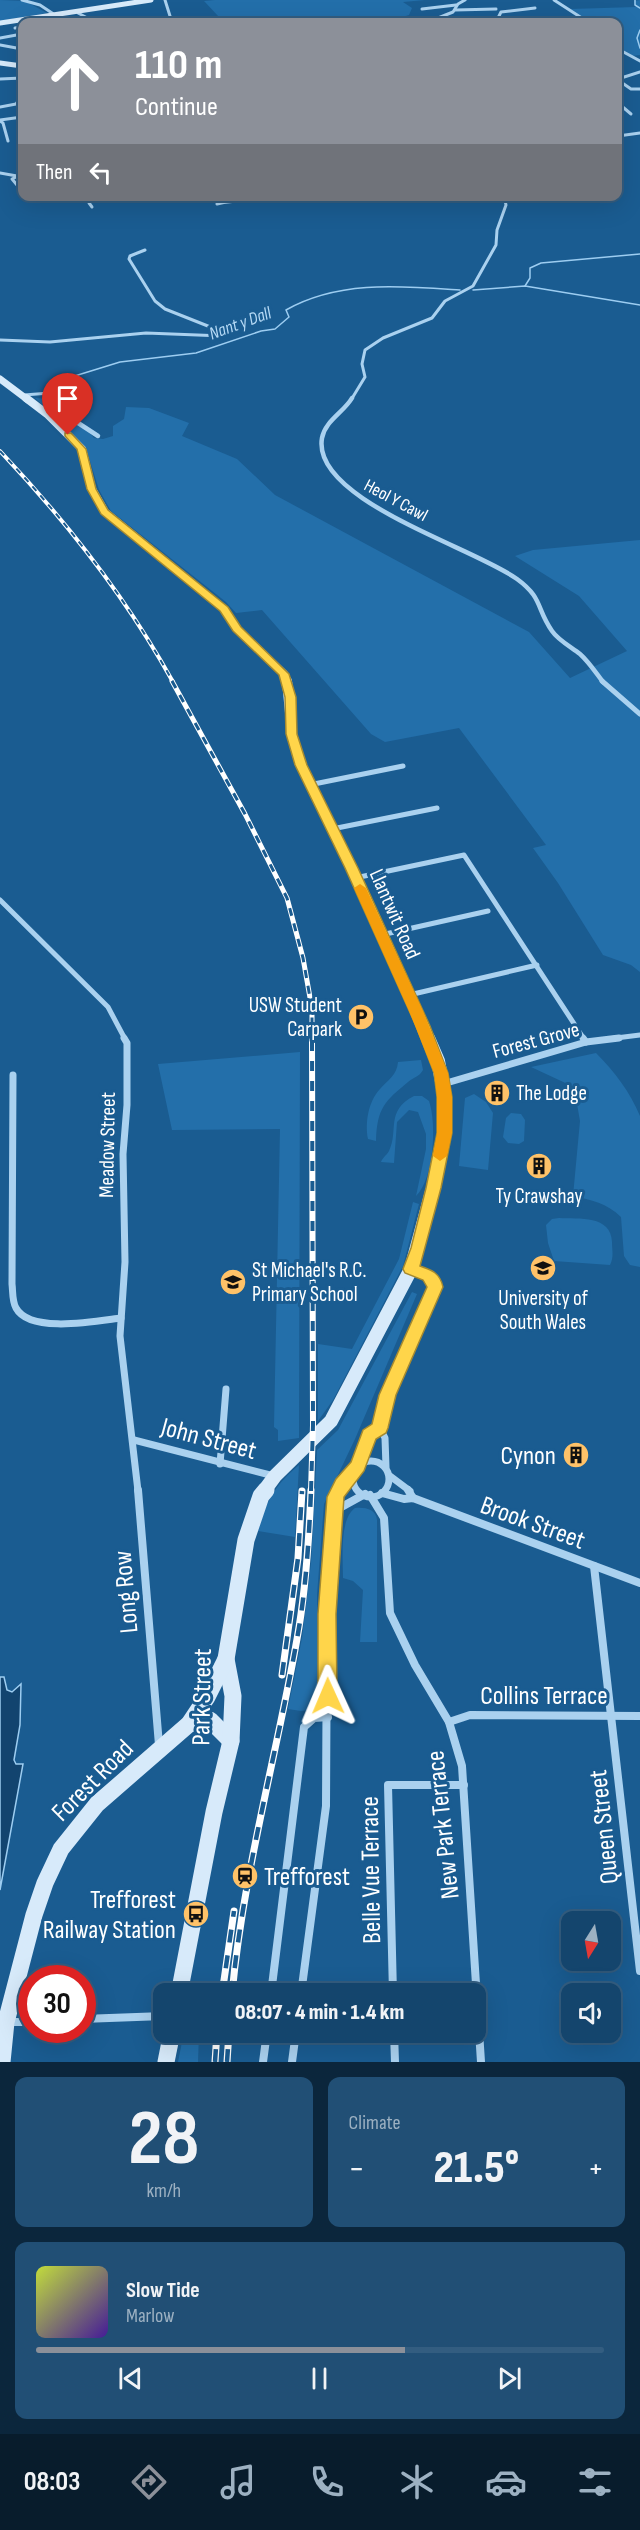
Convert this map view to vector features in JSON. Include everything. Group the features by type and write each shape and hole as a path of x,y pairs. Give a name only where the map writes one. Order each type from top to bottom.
{"main road":[{"path":"34,18 151,0"},
{"path":"0,23 18,20"},
{"path":"0,63 18,65"},
{"name":"Llantwit Road","path":"0,379 47,414 81,449 92,489 105,512 224,609 237,629 284,674 291,697 292,734 309,785 355,878 438,1061 443,1084 444,1133 431,1198 411,1269 331,1421 274,1476"},
{"name":"Park Street","path":"181,1983 214,1812 231,1741 233,1696 226,1659 246,1540 261,1496 274,1476"},
{"name":"Forest Road","path":"2,2062 6,2022 34,1915 45,1883 61,1849 97,1804 159,1744 189,1724 207,1697 226,1659"},
{"path":"189,1724 210,1720 231,1741"},
{"path":"166,2062 170,2043"}],"street":[{"path":"22,0 35,2 44,0"},
{"path":"30,0 55,15"},
{"path":"165,0 170,16"},
{"path":"422,9 456,5 465,0"},
{"path":"554,0 582,18"},
{"path":"47,18 124,6 124,4"},
{"path":"455,10 456,5"},
{"path":"498,18 501,12 535,8"},
{"path":"437,18 455,10 496,9"},
{"path":"78,13 87,18"},
{"path":"0,38 18,35"},
{"path":"0,45 18,48"},
{"path":"622,52 639,59"},
{"path":"622,78 640,72"},
{"path":"0,79 18,78"},
{"path":"622,82 631,89 640,89"},
{"path":"0,107 16,104 18,101"},
{"path":"622,107 631,114"},
{"path":"8,141 0,120 18,118"},
{"path":"622,135 640,133"},
{"path":"0,172 17,176"},
{"path":"17,176 12,179 18,186"},
{"path":"91,201 89,203 92,207"},
{"path":"217,204 226,201 279,201"},
{"name":"Heol Y Cawl","path":"505,201 506,205 497,230 496,245 473,286 445,301 432,318 383,338 365,350 362,364 365,377 347,407 330,422 322,437 321,451 327,466 343,485 383,512 448,542 515,578 534,592 552,632 582,656 604,682 640,714"},
{"path":"0,340 10,342 59,340 134,333 223,336 228,334 201,322 177,316 154,301 129,259 130,256 145,250"},
{"path":"24,395 50,393 59,407 69,416 98,436"},
{"path":"309,785 403,766"},
{"path":"331,829 437,808"},
{"path":"355,878 464,855 586,1042"},
{"name":"Meadow Street","path":"0,900 108,1007 127,1043 127,1106 123,1154 124,1262 120,1336 134,1440"},
{"path":"381,935 488,910"},
{"path":"409,995 537,965"},
{"name":"Forest Grove","path":"443,1084 586,1042 640,1035"},
{"path":"13,1075 12,1284 14,1305 24,1317 49,1322 76,1324 122,1318"},
{"path":"336,1510 345,1503 367,1495 382,1493 390,1485 390,1476 386,1467 385,1438 380,1428 387,1395 435,1287 428,1275 411,1269"},
{"path":"220,1464 226,1389"},
{"path":"302,1983 326,1806 327,1614 336,1510 335,1497 342,1484 358,1466 369,1435 380,1428"},
{"name":"John Street","path":"134,1440 220,1464 274,1476"},
{"name":"Long Row","path":"134,1440 159,1744"},
{"path":"358,1466 372,1462 386,1467"},
{"path":"352,1474 356,1488 367,1495"},
{"name":"Brook Street","path":"390,1476 410,1491 413,1498"},
{"name":"Brook Street","path":"382,1493 404,1499 413,1498 640,1583"},
{"name":"New Park Terrace","path":"367,1495 384,1518 390,1613 415,1665 449,1722 460,1755 464,1785 481,2062"},
{"name":"Queen Street","path":"594,1566 640,1971"},
{"name":"Collins Terrace","path":"449,1722 470,1715 640,1716"},
{"path":"272,1983 304,1727 314,1718 328,1717"},
{"name":"Belle Vue Terrace","path":"393,1983 388,1785 464,1785"},
{"path":"96,2018 153,2016"},
{"path":"6,2022 18,2022"},
{"path":"263,2062 266,2043"},
{"path":"292,2062 295,2043"},
{"path":"394,2043 395,2062"}],"shaded area":[{"path":"0,0 25,1 47,13 0,21"},
{"path":"425,0 403,2 412,8 409,15 399,18 219,18 204,1"},
{"path":"640,0 640,55 632,56 622,51 622,18 582,18 570,9 636,7 634,1"},
{"path":"35,398 49,399 65,417 88,431 94,438 103,439 113,436 113,426 124,419 126,407 149,408 189,423 182,436 237,459 275,495 529,632 570,678 627,651 579,596 515,556 533,550 640,540 640,972 631,965 603,955 533,848 546,845 459,728 385,742 371,734 262,610 236,613 226,602 111,511 99,490 86,448"},
{"path":"300,1052 299,1438 278,1441 278,1430 274,1427 280,1129 172,1130 158,1064"},
{"path":"596,1053 621,1083 640,1116 640,1267 630,1265 624,1256 621,1217 604,1205 573,1196 580,1121 574,1087 531,1067"},
{"path":"421,1060 423,1070 388,1100 380,1113 376,1141 368,1139 368,1113 376,1094 394,1074 398,1062"},
{"path":"474,1094 486,1102 493,1113 488,1170 459,1166 465,1098"},
{"path":"414,1096 422,1096 429,1101 433,1123 430,1165 427,1177 416,1196 426,1149 426,1134 418,1112 409,1110 397,1122 394,1163 381,1162 392,1143 394,1121 399,1108"},
{"path":"511,1113 521,1114 525,1120 524,1141 519,1144 508,1143 503,1137 506,1118"},
{"path":"413,1202 419,1204 403,1266 333,1400 318,1421 318,1344 352,1349 399,1259"},
{"path":"552,1219 593,1220 606,1227 612,1242 610,1265 554,1261 548,1243 546,1225"},
{"path":"412,1292 417,1294 355,1439 324,1504 317,1595 318,1700 313,1710 288,1709 302,1638 311,1563 317,1450 338,1430"},
{"path":"299,1465 295,1537 258,1531 272,1494"},
{"path":"355,1508 363,1508 375,1513 377,1520 377,1642 360,1642 363,1590 353,1581 343,1578 344,1530 350,1513"},
{"path":"0,1677 4,1677 7,1690 12,1692 21,1684 20,1725 14,1760 16,1764 23,1764 0,1890"},
{"path":"182,2043 199,2043 198,2062 178,2062"}],"waterway":[{"path":"635,0 635,5 640,8"},
{"path":"640,30 637,38 640,48"},
{"path":"525,286 530,278 530,268 541,263 640,254"},
{"name":"Nant y Dall","path":"473,290 525,286"},
{"name":"Nant y Dall","path":"525,286 640,305"},
{"name":"Nant y Dall","path":"52,383 120,362 196,353 261,331 275,329 289,317 286,310 306,300 327,294 371,287 460,290"}],"railway":[{"path":"0,451 94,561 135,620 173,682"},
{"path":"172,681 245,814 287,898 303,958 312,1009 312,1038"},
{"path":"311,1491 313,1425 312,1038"},
{"path":"233,1983 252,1860 300,1621 307,1565 311,1490"},
{"path":"282,1675 298,1558 302,1491"},
{"path":"224,1983 234,1911"},
{"path":"215,2062 216,2043"},
{"path":"227,2062 228,2043"}],"slow traffic":[{"path":"360,888 438,1061 444,1097 444,1133 440,1156"}],"place":[{"name":"USW Student Carpark","path":"361,1017"},
{"name":"The Lodge","path":"497,1093"},
{"name":"Ty Crawshay","path":"539,1166"},
{"name":"University of South Wales","path":"543,1268"},
{"name":"St Michael's R.C. Primary School","path":"233,1282"},
{"name":"Cynon","path":"576,1455"},
{"name":"Trefforest","path":"245,1876"},
{"name":"Trefforest Railway Station","path":"196,1914"}],"route":[{"path":"68,435 81,449 92,489 105,512 224,609 237,629 284,674 291,697 292,734 301,765 352,868 423,1026 441,1073 444,1133 433,1188 411,1269 428,1275 435,1287 387,1395 380,1428 369,1435 358,1466 342,1484 335,1497 336,1510 327,1614 328,1696"}]}
